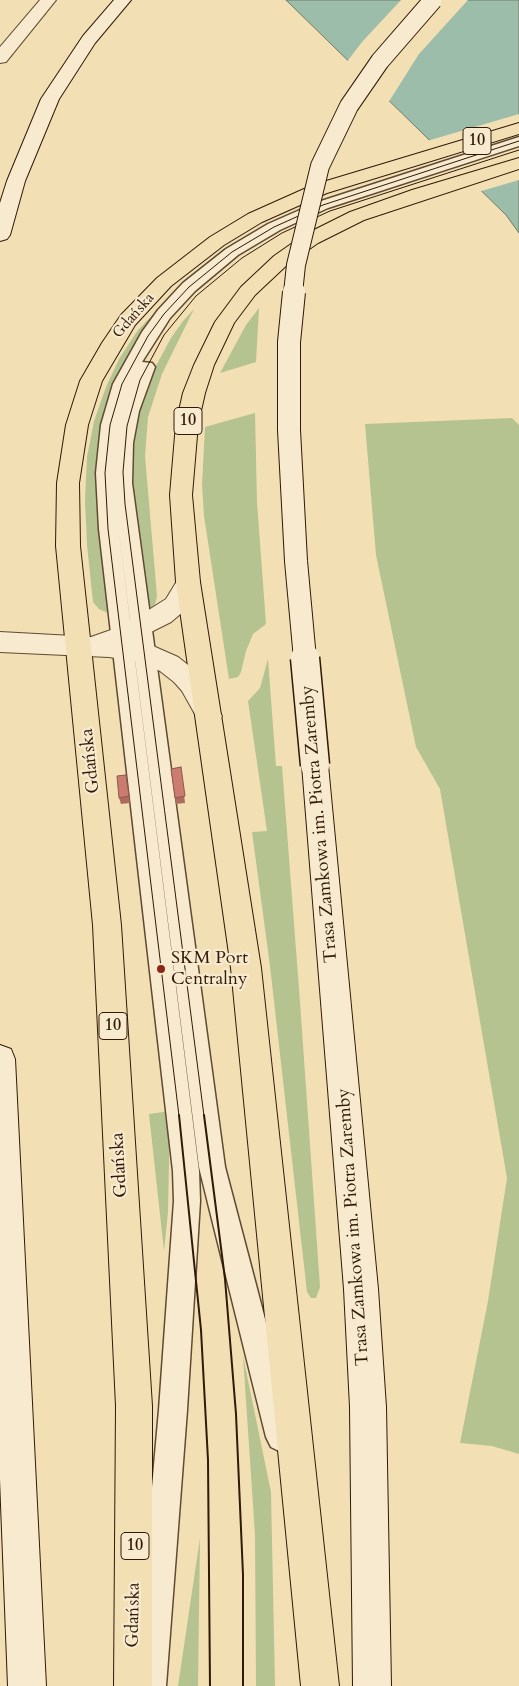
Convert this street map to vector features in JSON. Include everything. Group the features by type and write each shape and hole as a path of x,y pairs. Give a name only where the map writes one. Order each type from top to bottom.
{"main road":[{"path":"0,58 48,0"},
{"path":"0,235 31,140 50,99 80,52 123,0"},
{"name":"Trasa Zamkowa im. Piotra Zaremby","path":"372,1686 368,1437 361,1289 296,561 289,430 289,342 296,265 312,192 320,166 349,106 380,62 433,0"},
{"name":"10","path":"320,1686 307,1545 246,968 210,717 188,582 181,495 187,424 194,393 204,365 230,315 248,291 269,270 311,239 386,205 519,128"},
{"name":"10","path":"448,168 519,163"},
{"name":"Gdańska","path":"133,1686 134,1406 107,925 68,546 68,483 77,425 102,359 128,320 164,282 198,254 236,229 278,207 320,189 448,168"},
{"path":"132,642 175,605 188,582"},
{"path":"0,642 78,646 132,642 169,664 183,675 191,684 210,717"},
{"path":"0,1059 26,1686"}],"lane":[{"path":"448,168 519,141"},
{"path":"307,1545 266,1374 212,1167 132,642 106,506 106,452 118,396 130,366 148,336 164,314 194,282 222,260 261,234 331,201 519,150"},
{"path":"132,642 186,1191 186,1226 175,1381 150,1686"}],"green space":[{"path":"184,283 115,384 110,614 99,609 93,602 87,545 85,500 87,457 94,421 106,387 119,359 138,330"},
{"path":"259,308 256,362 220,373 246,325"},
{"path":"194,309 162,374 148,417 145,456 157,596 155,605 148,610 130,494 131,454 138,412 145,386 171,338"},
{"path":"255,413 257,502 266,624 253,634 238,677 229,679 204,516 202,485 205,427"},
{"path":"512,418 519,425 519,1454 492,1446 460,1443 488,1301 507,1178 440,789 416,747 376,555 365,424"},
{"path":"268,659 276,766 282,766 300,1002 320,1287 316,1298 311,1298 307,1292 270,966 252,832 267,831 248,701 260,688"},
{"path":"170,1111 168,1212 164,1251 149,1114"},
{"path":"243,1356 271,1492 275,1686 256,1686 255,1535"},
{"path":"200,1538 198,1686 178,1686"}],"shaded area":[{"path":"286,0 519,0 519,233 506,215"}],"pier":[{"path":"401,0 468,0 419,54 388,103 346,63 362,42"},
{"path":"519,114 519,180 478,192 427,141"}],"building":[{"path":"181,767 185,796 175,798 171,769"},
{"path":"126,775 129,796 119,798 117,776"}],"tram line":[{"path":"179,1116 108,529 105,473 110,425 122,384 148,336 164,314 189,287 232,252 274,227 323,205 519,141"},
{"path":"204,1116 125,504 123,472 127,426 140,380 164,335 196,296 242,258 282,233 330,211 519,150"},
{"path":"179,1115 201,1330 208,1460 210,1686"},
{"path":"204,1115 225,1279 236,1414 243,1575 243,1686"}],"place":[{"name":"SKM Port Centralny","path":"161,969"}]}
